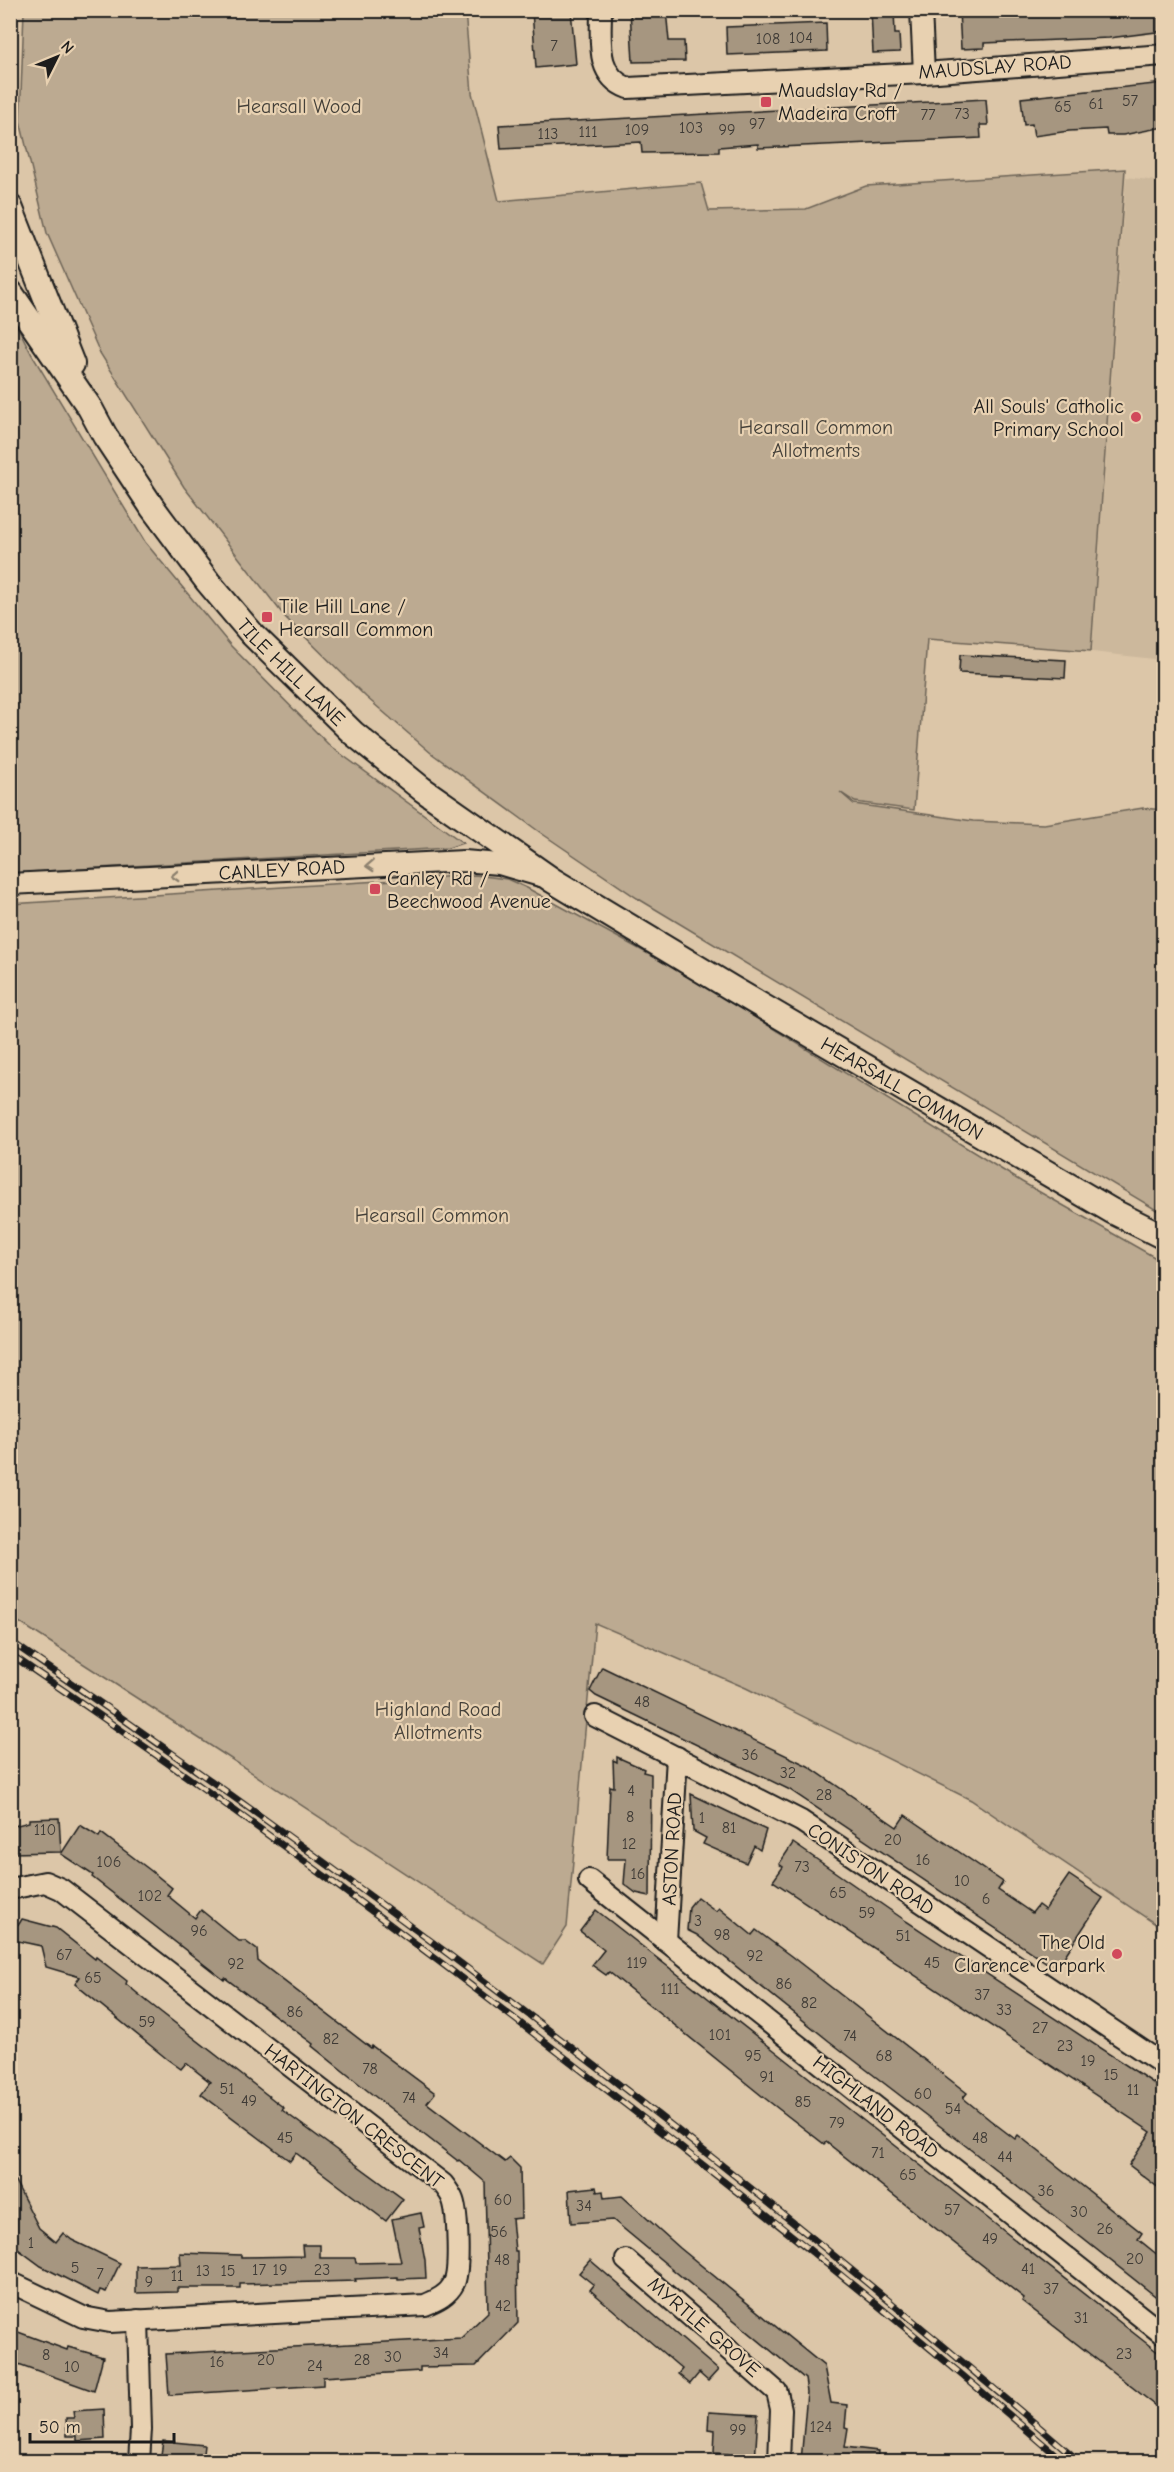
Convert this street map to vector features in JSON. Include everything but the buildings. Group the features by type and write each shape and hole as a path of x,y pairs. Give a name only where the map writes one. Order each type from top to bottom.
{"main road":[{"name":"TILE HILL LANE","path":"10,207 90,408"},
{"name":"TILE HILL LANE","path":"10,292 90,408 105,436 152,507 208,582 252,634 297,681 353,733 422,789 552,880"},
{"name":"HEARSALL COMMON","path":"552,880 733,990 1112,1211 1164,1237"}],"street":[{"name":"MAUDSLAY ROAD","path":"600,10 602,58 605,69 612,80 628,88 924,73 1164,55"},
{"path":"921,10 924,73"},
{"name":"CANLEY ROAD","path":"10,884 464,861 499,864 552,880"},
{"name":"CONISTON ROAD","path":"595,1716 801,1821 1164,2065"},
{"name":"ASTON ROAD","path":"666,1941 677,1757"},
{"name":"HIGHLAND ROAD","path":"589,1880 1164,2335"},
{"name":"HARTINGTON CRESCENT","path":"10,1889 45,1882 61,1889 442,2184 453,2199 458,2268 457,2276 448,2292 425,2304 110,2322 83,2317 10,2282"},
{"name":"MYRTLE GROVE","path":"626,2260 772,2386 779,2398 781,2409 779,2462"},
{"path":"138,2320 141,2429 139,2462"}],"shaded area":[{"name":"All Souls' Catholic Primary School","path":"1126,177 1163,182 1163,660 1092,652"}],"green space":[{"path":"24,11 465,11 472,93 499,201 701,183 709,211 806,209 866,186 1125,169 1091,651 927,639 914,810 855,802 840,792 854,804 973,821 1044,824 1143,808 1163,810 1163,1214 637,898 541,833 431,753 366,697 285,617 184,487 100,353 47,233 20,121"},
{"path":"10,312 32,355 145,542 231,646 330,746 463,843 448,848 11,873"},
{"name":"Hearsall Common","path":"475,875 507,879 527,888 678,970 1022,1182 1163,1262 1163,1929 971,1800 746,1688 595,1623 567,1927 543,1964 11,1617 10,904"}],"railway":[{"path":"10,1641 286,1835 557,2036 821,2245 1080,2462"},
{"path":"10,1654 270,1836 524,2026 797,2240 1064,2462"}],"place":[{"name":"Maudslay Rd / Madeira Croft","path":"766,102"},
{"name":"All Souls' Catholic Primary School","path":"1136,417"},
{"name":"Tile Hill Lane / Hearsall Common","path":"267,617"},
{"name":"Canley Rd / Beechwood Avenue","path":"375,889"},
{"name":"The Old Clarence Carpark","path":"1117,1954"}],"park label":[{"name":"Hearsall Wood","path":"299,106"},
{"name":"Hearsall Common Allotments","path":"816,438"},
{"name":"Highland Road Allotments","path":"438,1720"}]}
